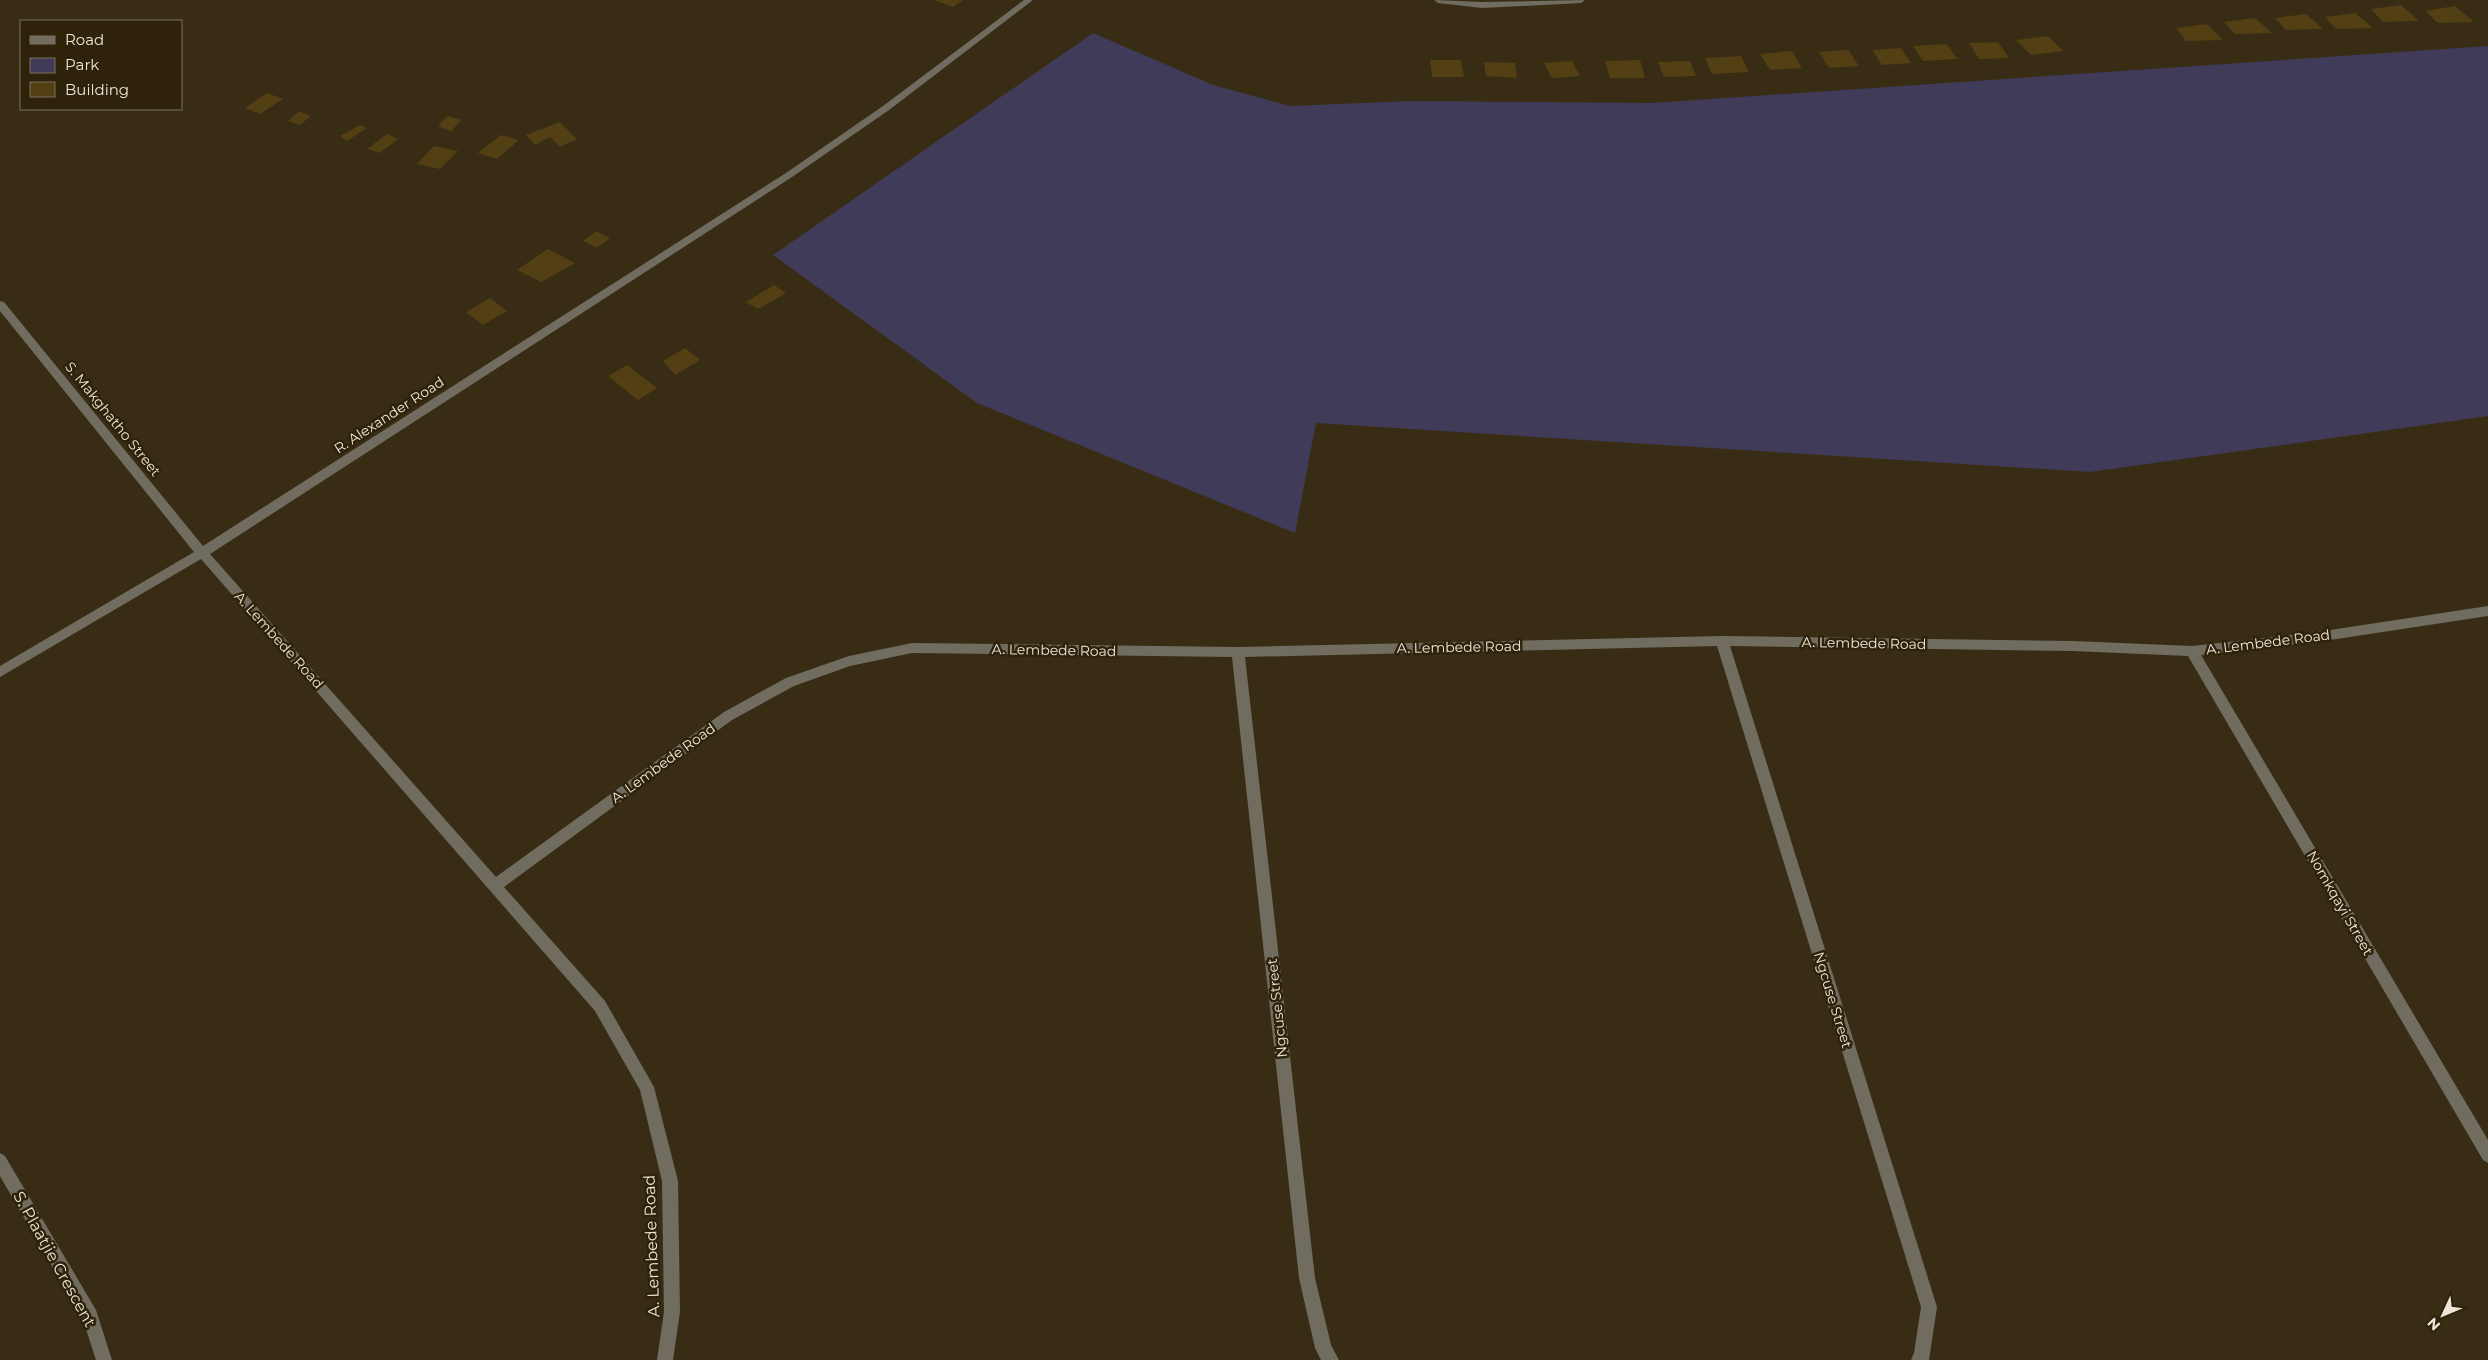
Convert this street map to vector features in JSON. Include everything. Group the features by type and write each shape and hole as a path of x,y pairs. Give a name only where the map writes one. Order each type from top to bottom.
{"street":[{"name":"R. Alexander Road","path":"0,672 202,554 789,176 886,108 1029,0"},
{"path":"1438,0 1482,5 1581,0"},
{"name":"S. Makghatho Street","path":"0,304 202,554"},
{"name":"A. Lembede Road","path":"202,554 496,884 600,1006 647,1087 670,1181 672,1312 665,1360"},
{"name":"A. Lembede Road","path":"496,884 728,716 790,682 849,661 912,648 1238,652 1722,641 2073,646 2192,651 2318,637 2488,611"},
{"name":"Ngcuse Street","path":"1722,641 1929,1307 1922,1356 1919,1360"},
{"name":"Nomkqayi Street","path":"2192,651 2488,1155"},
{"name":"Ngcuse Street","path":"1238,652 1307,1278 1324,1348 1331,1360"},
{"name":"S. Plaatjie Crescent","path":"0,1161 90,1316 104,1360"}],"green space":[{"path":"1093,33 1213,85 1290,106 1411,101 1652,103 2488,46 2488,416 2090,472 1316,423 1295,533 977,403 773,255"}],"building":[{"path":"934,0 963,0 953,7"},
{"path":"2401,5 2419,21 2383,22 2371,9"},
{"path":"2455,6 2474,22 2438,23 2425,11"},
{"path":"2355,13 2373,28 2336,29 2325,17"},
{"path":"2306,14 2323,29 2286,30 2275,18"},
{"path":"2255,18 2272,33 2235,34 2224,22"},
{"path":"2207,24 2223,40 2186,41 2176,28"},
{"path":"2048,36 2063,51 2031,55 2016,40"},
{"path":"1998,42 2009,58 1979,59 1969,43"},
{"path":"1947,44 1957,59 1923,61 1913,46"},
{"path":"1901,48 1911,63 1882,65 1872,50"},
{"path":"1848,50 1859,66 1829,68 1819,52"},
{"path":"1792,51 1802,68 1770,70 1760,54"},
{"path":"1741,56 1749,72 1712,74 1705,58"},
{"path":"1430,60 1461,60 1464,77 1432,77"},
{"path":"1640,60 1645,78 1610,78 1605,61"},
{"path":"1572,61 1580,76 1552,78 1544,63"},
{"path":"1690,61 1696,76 1664,77 1658,62"},
{"path":"1484,62 1515,63 1517,78 1486,76"},
{"path":"267,93 283,99 260,114 245,108"},
{"path":"299,111 311,116 300,125 288,121"},
{"path":"447,116 462,120 451,131 438,126"},
{"path":"560,122 577,139 560,147 550,137 535,145 526,135"},
{"path":"360,125 367,128 347,141 340,136"},
{"path":"387,134 398,139 380,153 367,149"},
{"path":"501,135 519,140 497,159 478,153"},
{"path":"434,146 458,151 440,169 417,164"},
{"path":"596,231 610,238 597,248 583,241"},
{"path":"548,249 575,263 541,282 517,270"},
{"path":"774,285 786,293 758,309 746,302"},
{"path":"490,298 507,311 483,325 466,312"},
{"path":"685,348 700,360 675,375 663,361"},
{"path":"627,365 657,388 638,400 608,376"}]}
